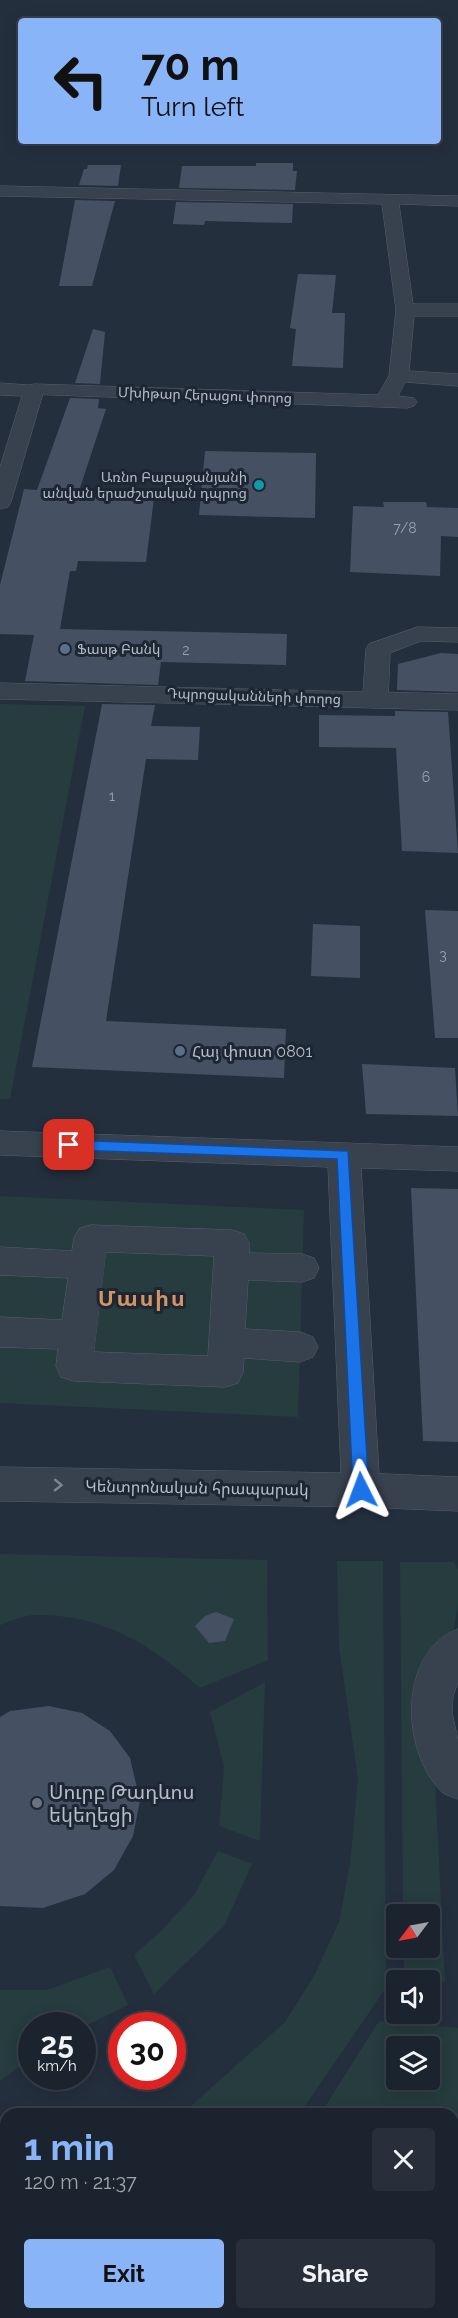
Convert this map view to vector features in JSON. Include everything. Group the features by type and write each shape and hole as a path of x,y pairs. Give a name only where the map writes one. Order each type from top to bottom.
{"street":[{"path":"0,191 458,201"},
{"path":"384,401 399,376 405,310 390,199"},
{"path":"405,310 458,310"},
{"path":"399,376 458,380"},
{"name":"Մխիթար Հերացու փողոց","path":"0,389 409,402"},
{"path":"0,502 34,390"},
{"path":"375,700 378,649 418,634 458,635"},
{"name":"Դպրոցականների փողոց","path":"0,691 458,702"},
{"path":"0,1143 458,1159"},
{"path":"344,1154 361,1490"},
{"path":"91,1238 232,1243 225,1372 75,1366 87,1265 91,1238"},
{"path":"0,1261 87,1265"},
{"path":"229,1266 302,1269"},
{"path":"0,1332 78,1335"},
{"path":"227,1342 300,1347"},
{"name":"Կենտրոնական հրապարակ","path":"0,1484 361,1490 458,1494"},
{"path":"458,1648 444,1663 432,1693 432,1727 444,1761 458,1778"}],"green space":[{"path":"0,704 85,706 10,1099 0,1099"},
{"path":"0,1196 304,1210 298,1417 0,1403"},
{"path":"0,1554 267,1560 268,1660 200,1688 163,1658 125,1635 104,1626 60,1616 36,1615 22,1617 0,1625"},
{"path":"337,1561 383,1561 386,1988 303,2108 189,2108 285,2022 314,1976 339,1922 350,1864 358,1779 339,1647"},
{"path":"400,1562 454,1562 458,1569 458,1603 434,1760 445,1982 440,1982 440,1970 404,1970 404,1958 440,1958 440,1904 403,1904"},
{"path":"265,1682 260,1841 219,1826 224,1767 210,1712"},
{"path":"218,1851 252,1864 224,1926 154,1994 134,1955 162,1930 194,1895"},
{"path":"110,1967 128,2005 114,2012 108,2012 108,2015 96,2021 96,2012 18,2012 18,2068 0,2081 0,1990 47,1990"},
{"path":"379,2021 386,2022 386,2024 458,2028 458,2108 324,2108"}],"building":[{"path":"256,163 293,163 293,171 297,171 295,190 179,188 182,166 256,166"},
{"path":"88,165 121,165 118,186 79,185 84,169 87,169"},
{"path":"75,200 115,201 92,286 59,286"},
{"path":"176,202 293,204 292,223 205,221 204,225 173,224"},
{"path":"298,274 336,275 332,313 345,313 343,368 292,366 296,329 290,328"},
{"path":"93,329 105,332 100,384 75,383"},
{"path":"70,398 99,399 98,408 106,409 77,497 154,498 146,562 78,561 76,571 70,571 60,629 287,634 286,665 161,662 158,685 25,681 34,635 0,634 0,585 24,489 37,490"},
{"name":"Առնո Բաբաջանյանի անվան երաժշտական դպրոց","path":"205,451 316,453 315,518 199,515"},
{"path":"383,502 426,502 427,507 458,508 458,537 441,536 440,576 350,572 353,506 384,507"},
{"path":"441,653 458,654 458,692 397,690 398,664"},
{"path":"102,704 155,705 151,726 200,727 198,760 146,759 106,1021 286,1029 284,1078 32,1067"},
{"path":"395,711 448,712 458,853 402,851 396,748 319,747 319,715 395,716"},
{"path":"425,910 458,911 458,1038 435,1038"},
{"path":"313,924 360,926 360,978 311,976"},
{"path":"362,1064 455,1068 458,1116 366,1114"},
{"path":"411,1188 458,1189 458,1442 423,1441"},
{"path":"216,1612 234,1619 225,1641 209,1643 195,1626 205,1616"},
{"path":"49,1706 82,1713 110,1731 130,1758 140,1801 133,1836 114,1870 85,1894 43,1908 0,1906 0,1717 10,1711"}],"place":[{"name":"Առնո Բաբաջանյանի անվան երաժշտական դպրոց","path":"259,485"},
{"name":"Ֆասթ Բանկ","path":"65,649"},
{"name":"Հայ փոստ 0801","path":"180,1051"},
{"name":"Սուրբ Թադևոս եկեղեցի","path":"37,1803"}],"district":[{"name":"Մասիս","path":"142,1298"}],"route":[{"path":"69,1145 344,1154 361,1490"}]}
